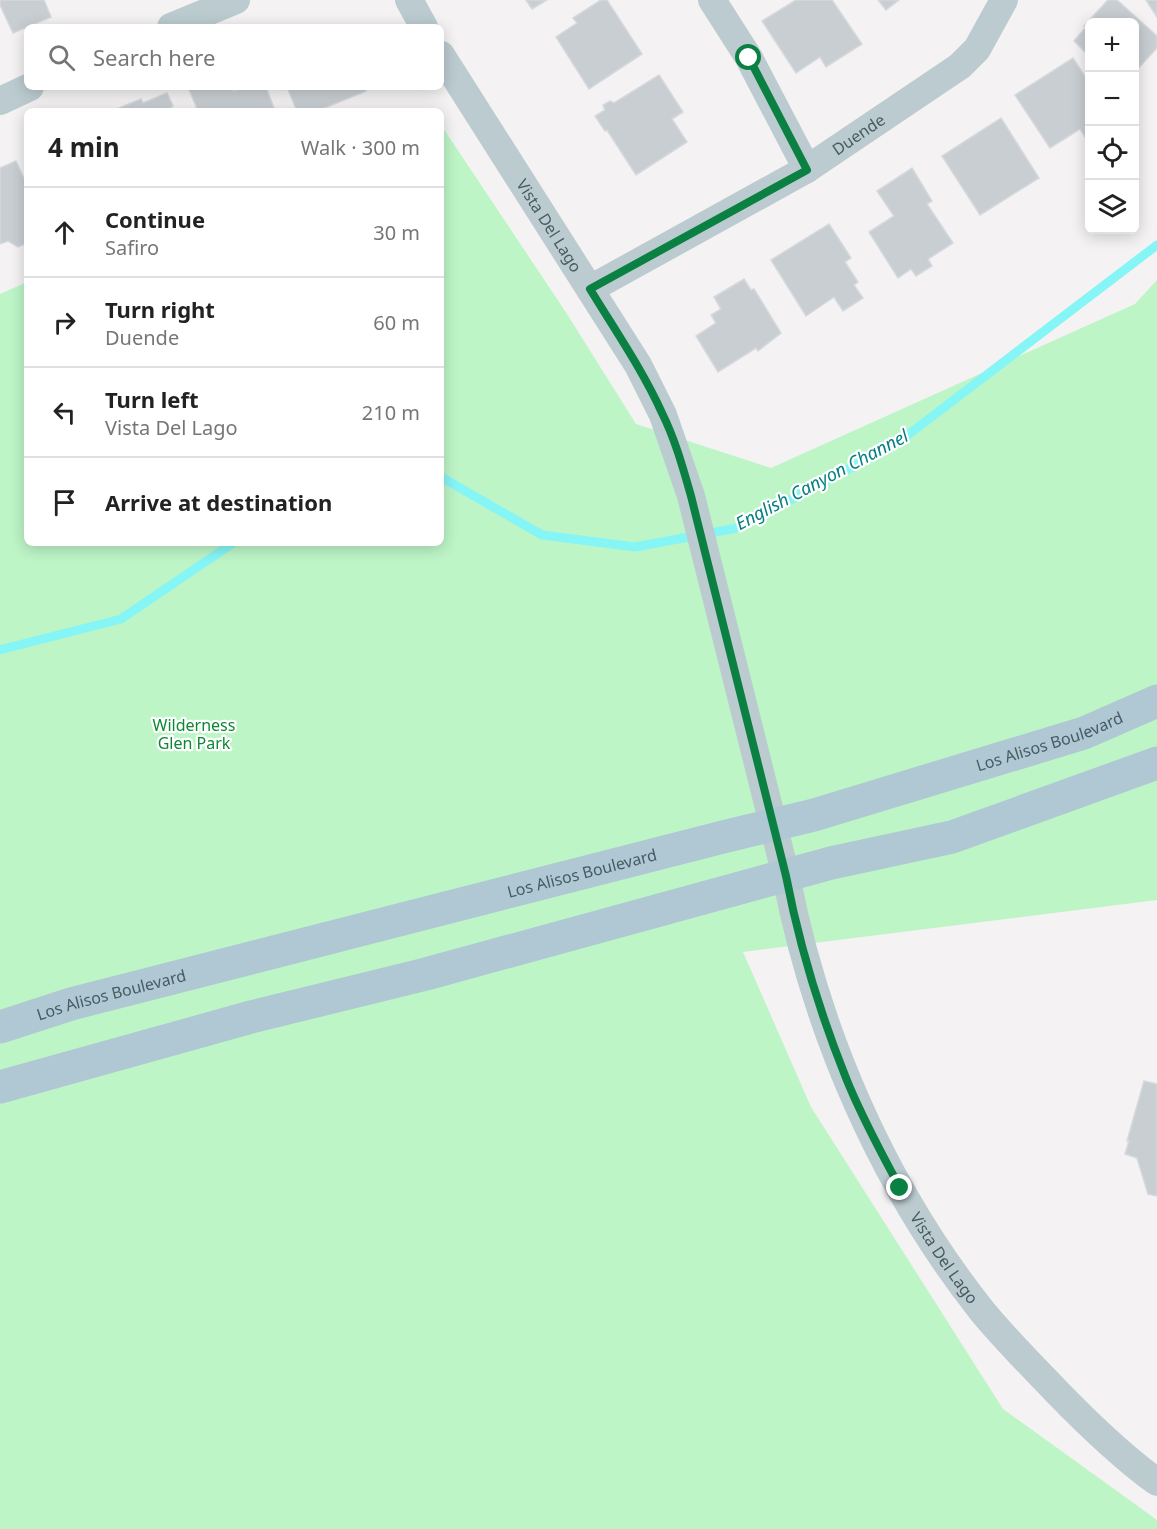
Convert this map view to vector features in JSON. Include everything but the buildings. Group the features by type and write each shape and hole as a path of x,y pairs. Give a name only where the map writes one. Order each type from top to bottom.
{"main road":[{"name":"Los Alisos Boulevard","path":"0,1027 71,1004 814,815 1084,733 1157,701"},
{"path":"0,1087 251,1017 426,974 831,863 952,837 1157,763"}],"street":[{"path":"178,24 236,0"},
{"path":"409,0 422,24"},
{"path":"712,0 749,58 807,170"},
{"name":"Duende","path":"590,289 807,170 960,66 977,49 1004,0"},
{"name":"Vista Del Lago","path":"444,60 638,365 663,415 691,496 786,876 794,919 818,999 846,1078 869,1129 936,1248 982,1311 1085,1421 1157,1482"},
{"path":"0,101 24,90"}],"green space":[{"name":"Wilderness Glen Park","path":"444,130 567,314 636,424 771,468 1135,304 1157,280 1157,900 743,952 811,1107 1003,1409 1157,1520 1157,1529 0,1529 0,294 24,283 24,546 444,546"}],"waterway":[{"name":"English Canyon Channel","path":"444,479 542,535 635,547 737,528 896,444 1157,245"},
{"name":"English Canyon Channel","path":"0,650 121,619 229,546"}],"route":[{"path":"749,58 807,170 590,289 638,365 663,415 681,464 786,876 794,919 818,999 846,1078 869,1129 900,1188"}]}
